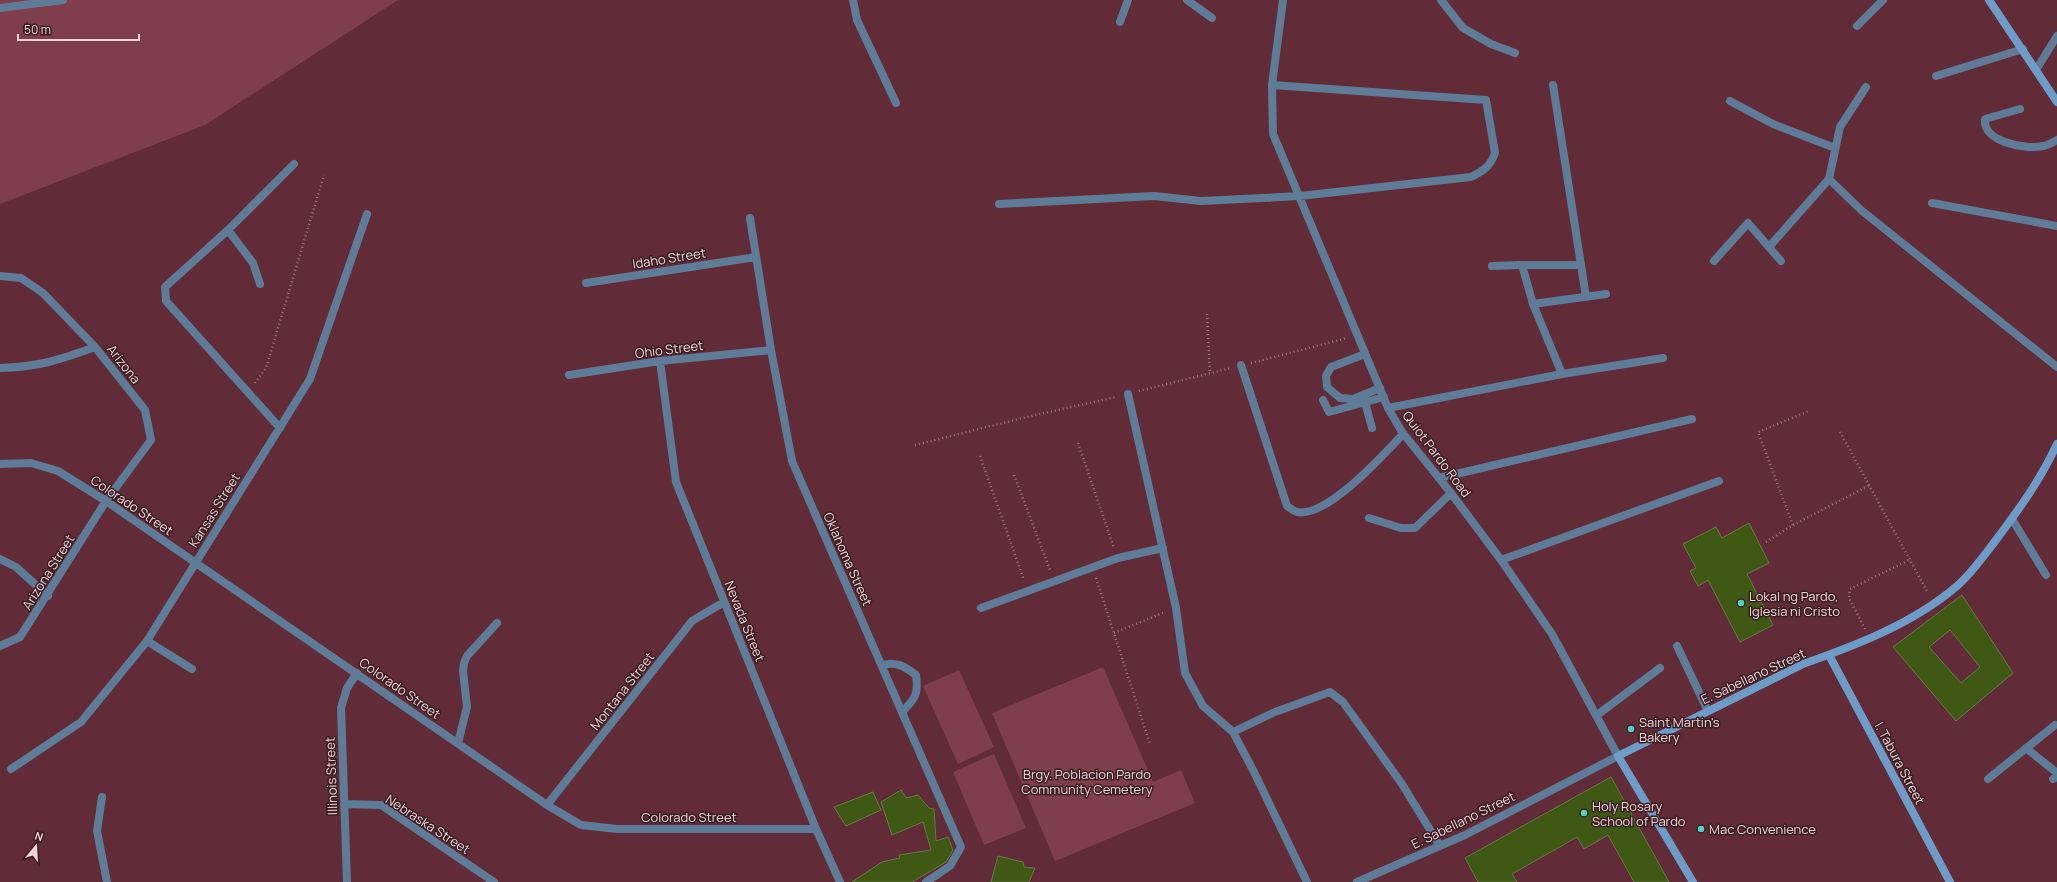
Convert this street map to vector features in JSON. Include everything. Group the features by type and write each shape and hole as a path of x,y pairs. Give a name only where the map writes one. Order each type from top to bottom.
{"street":[{"path":"0,8 62,0"},
{"path":"854,0 857,20 896,104"},
{"path":"1120,22 1128,0"},
{"path":"1187,0 1212,18"},
{"path":"1441,0 1463,28 1491,44 1516,53"},
{"path":"1857,26 1884,0"},
{"path":"1989,0 2057,102"},
{"name":"Quiot Pardo Road","path":"1283,2 1272,85 1273,134 1388,408 1403,434 1451,493 1501,560 1552,634 1618,756 1693,882"},
{"path":"2036,70 2057,36"},
{"path":"1936,76 2023,49"},
{"path":"999,204 1154,196 1201,201 1300,196 1471,177 1486,169 1492,162 1495,153 1486,100 1272,85"},
{"path":"1553,85 1586,297"},
{"path":"1769,247 1829,178 1840,127 1866,87"},
{"path":"1730,101 1773,124 1835,148"},
{"path":"2020,109 1985,119 1985,125 1991,136 2004,142 2028,146 2043,146 2057,140"},
{"path":"280,428 166,301 165,287 228,230 294,164"},
{"path":"1829,178 1861,210 2057,366"},
{"path":"1932,203 2057,226"},
{"name":"Kansas Street","path":"12,769 81,722 147,641 310,379 367,214"},
{"name":"Oklahoma Street","path":"750,218 771,350 792,461 961,847 950,866 926,882"},
{"path":"1714,261 1748,223 1781,261"},
{"path":"228,230 253,262 260,284"},
{"name":"Idaho Street","path":"586,283 756,257"},
{"path":"1522,265 1533,304 1562,374"},
{"path":"1492,266 1582,266"},
{"name":"Arizona","path":"0,276 21,278 43,293 95,347 145,410 151,440 106,501"},
{"path":"1533,304 1606,294"},
{"path":"0,368 28,367 50,363 95,347"},
{"name":"Ohio Street","path":"570,375 660,361 771,350"},
{"path":"1365,354 1331,367 1326,376 1327,387 1340,398 1353,399 1380,388"},
{"path":"1388,408 1562,374 1663,358"},
{"name":"Nevada Street","path":"660,361 676,482 816,829 840,882"},
{"path":"1241,365 1287,506 1296,512 1307,512 1327,503 1354,485 1403,434"},
{"path":"1128,394 1176,608 1185,673 1203,706 1233,732 1254,772 1306,882"},
{"path":"1323,400 1329,412 1384,397"},
{"path":"1366,402 1372,428"},
{"path":"1439,478 1692,419"},
{"name":"E. Sabellano Street","path":"1357,882 1440,846 1803,664 1870,638 1907,620 1957,586 1971,571 2012,519 2044,472 2057,444"},
{"name":"Colorado Street","path":"0,464 31,463 52,469 106,501 547,804 581,825 617,829 816,829"},
{"path":"1501,560 1719,481"},
{"path":"1368,518 1401,528 1415,528 1451,493"},
{"name":"Arizona Street","path":"0,646 20,637 48,596 106,501"},
{"path":"2012,519 2046,575"},
{"path":"981,608 1118,558 1163,548"},
{"path":"0,559 16,566 48,596"},
{"name":"Montana Street","path":"547,804 692,621 724,602"},
{"path":"458,743 468,706 463,671 464,663 467,656 497,623"},
{"path":"147,641 192,669"},
{"path":"1677,646 1708,711"},
{"name":"I. Tabura Street","path":"1829,655 1950,882"},
{"path":"882,665 892,662 904,666 916,675 918,687 914,700 902,712"},
{"path":"1597,715 1660,668"},
{"name":"Illinois Street","path":"347,882 342,708 347,688 357,673"},
{"path":"1233,732 1275,712 1330,692 1343,702 1402,784 1440,846"},
{"path":"1988,779 2055,725"},
{"path":"2026,748 2056,776"},
{"path":"102,797 97,831 107,882"},
{"name":"Nebraska Street","path":"344,804 381,805 494,882"}],"path":[{"path":"248,392 266,368 324,175"},
{"path":"1207,314 1210,373"},
{"path":"915,445 1128,394"},
{"path":"1793,525 1758,432 1809,411"},
{"path":"1840,432 1933,603"},
{"path":"1078,443 1118,558"},
{"path":"980,456 1028,592"},
{"path":"1014,475 1054,582"},
{"path":"1766,542 1793,525 1870,486"},
{"path":"1870,638 1850,598 1850,589 1909,560"},
{"path":"1092,568 1150,744"},
{"path":"1114,633 1176,608"}],"green space":[{"path":"0,0 398,0 205,125 0,204"},
{"name":"Brgy. Poblacion Pardo Community Cemetery","path":"1103,667 1153,782 1181,770 1195,803 1055,861 992,713"},
{"path":"959,670 994,747 958,764 923,686"},
{"path":"994,754 1026,828 984,845 953,772"}],"building":[{"path":"1749,523 1769,563 1747,574 1773,625 1740,642 1708,580 1698,586 1690,571 1696,568 1683,544 1716,527 1722,538"},
{"path":"1962,595 2013,673 1956,721 1893,647","holes":["1950,630 1980,667 1961,683 1929,647"]},
{"path":"1611,777 1669,882 1634,882 1608,835 1584,849 1577,837 1512,874 1517,882 1478,882 1465,858"},
{"path":"901,790 906,798 918,795 929,808 934,809 936,841 948,837 953,850 946,862 912,882 852,882 882,862 900,858 899,855 931,850 923,822 892,835 881,802"},
{"path":"873,792 881,810 846,826 834,807"},
{"path":"998,856 1023,862 1024,867 1035,868 1029,882 991,882"}],"place":[{"name":"Lokal ng Pardo, Iglesia ni Cristo","path":"1741,603"},
{"name":"Saint Martin's Bakery","path":"1631,729"},
{"name":"Holy Rosary School of Pardo","path":"1584,813"},
{"name":"Mac Convenience","path":"1701,829"}]}
